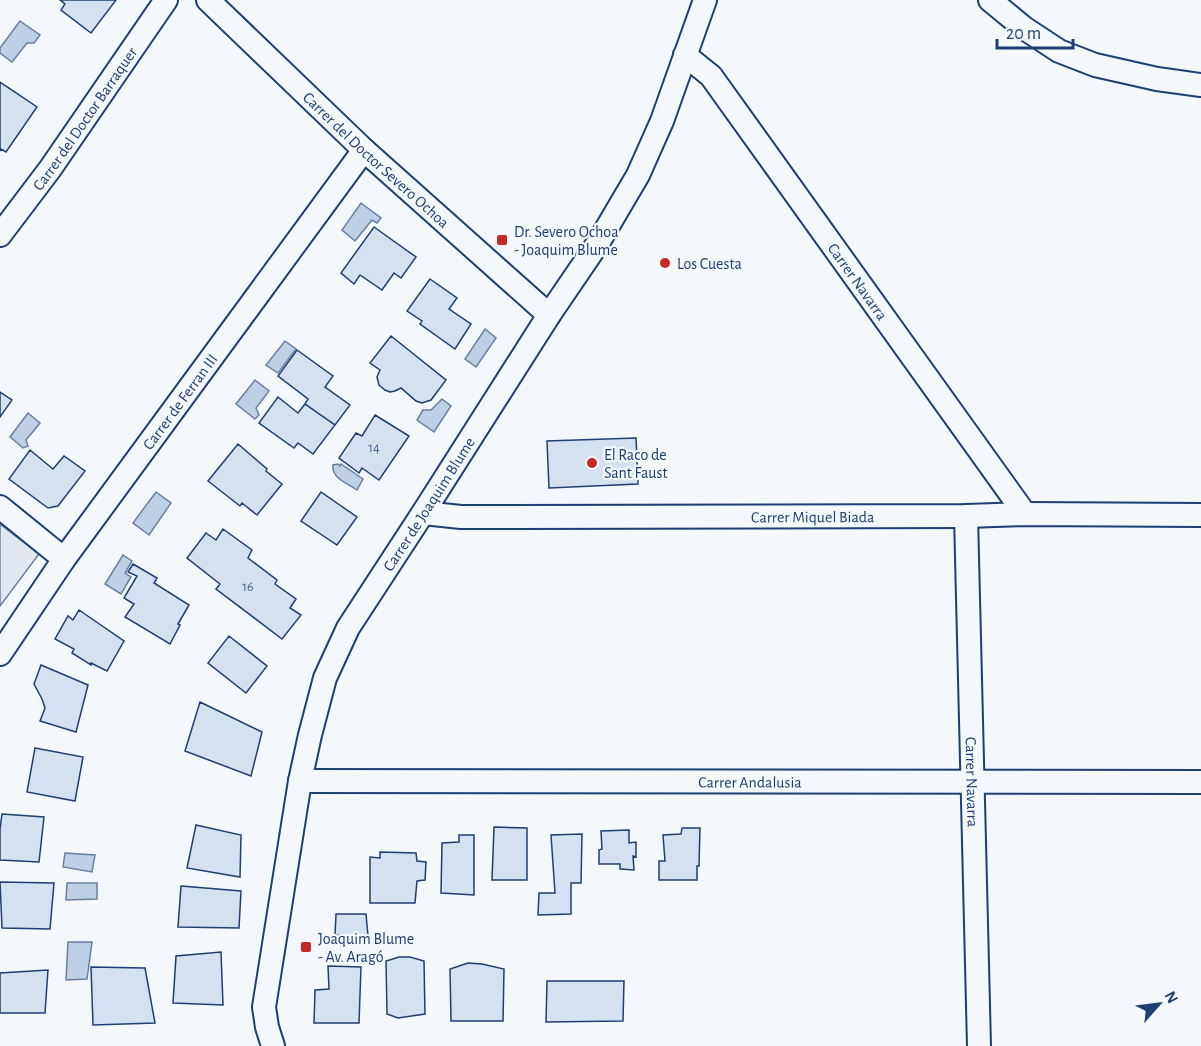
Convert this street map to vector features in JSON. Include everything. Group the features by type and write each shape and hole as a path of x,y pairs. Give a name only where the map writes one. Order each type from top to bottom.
{"street":[{"name":"Carrer del Doctor Barraquer","path":"0,235 50,169 166,0"},
{"name":"Carrer del Doctor Severo Ochoa","path":"208,0 364,150 549,315"},
{"name":"Carrer de Joaquim Blume","path":"273,1046 264,1007 300,781 325,678 348,628 549,315 598,243 638,175 662,121 705,0"},
{"path":"990,0 1024,28 1059,51 1095,65 1157,79 1201,85"},
{"name":"Carrer Navarra","path":"685,55 711,76 1025,514"},
{"name":"Carrer de Ferran III","path":"0,654 64,560 364,150"},
{"path":"0,507 64,560"},
{"name":"Carrer Miquel Biada","path":"423,513 461,517 1201,515"},
{"name":"Carrer Navarra","path":"966,516 979,1046"},
{"name":"Carrer Andalusia","path":"300,781 1201,782"}],"shaded area":[{"path":"0,524 39,554 0,606"}],"water":[{"path":"20,21 40,35 34,43 27,43 12,62 0,53 0,48"},
{"path":"361,203 381,218 377,223 372,220 355,241 342,230"},
{"path":"485,329 496,338 476,367 465,359"},
{"path":"285,341 296,349 278,373 266,365"},
{"path":"255,380 269,391 256,408 259,415 255,419 236,404"},
{"path":"442,399 451,406 434,432 417,420 423,410 431,410"},
{"path":"28,413 40,423 26,440 28,446 23,448 10,437"},
{"path":"338,464 363,479 357,490 340,480 334,473 333,465"},
{"path":"156,492 171,503 149,535 133,523"},
{"path":"123,555 132,561 125,573 131,577 121,594 105,584"},
{"path":"65,853 95,855 92,872 63,867"},
{"path":"67,883 97,883 97,899 66,900"},
{"path":"68,942 92,942 87,979 66,980"}],"building":[{"path":"60,0 116,0 91,33 61,10 65,4"},
{"path":"0,82 37,107 6,152 1,149 0,151"},
{"path":"374,227 416,257 401,278 394,273 382,290 360,275 354,284 341,273"},
{"path":"430,279 457,298 449,309 471,324 455,349 420,324 422,321 407,311"},
{"path":"391,336 446,380 431,400 422,403 416,401 401,388 390,392 379,385 377,377 380,370 370,363"},
{"path":"297,350 333,376 325,387 350,405 335,425 305,404 308,399 278,376"},
{"path":"0,392 12,400 0,417"},
{"path":"278,397 298,413 305,404 335,425 313,454 298,443 294,448 259,423"},
{"path":"375,415 409,436 379,480 362,468 359,473 339,458 356,433 362,436"},
{"name":"El Raco de Sant Faust","path":"636,438 638,484 549,488 547,441"},
{"path":"238,444 282,484 257,515 242,503 240,506 208,481"},
{"path":"30,450 53,469 64,456 85,471 58,506 48,508 9,479"},
{"path":"321,492 357,517 337,545 301,521"},
{"path":"223,529 252,550 248,558 277,580 275,584 296,599 290,608 301,615 282,639 216,589 220,584 187,558 206,533 216,540"},
{"path":"133,564 157,578 154,583 189,605 170,644 125,617 134,604 124,598 137,576 128,572"},
{"path":"79,610 124,641 107,671 91,663 91,665 72,653 74,649 55,639 68,616 73,620"},
{"path":"229,636 267,666 246,693 208,663"},
{"path":"41,665 88,685 76,732 40,721 45,708 34,684"},
{"path":"200,702 262,732 251,776 185,751"},
{"path":"35,748 83,757 75,801 27,792"},
{"path":"2,814 44,817 39,862 0,860"},
{"path":"196,825 241,835 240,877 187,868"},
{"path":"494,827 527,828 527,880 492,880"},
{"path":"682,828 700,828 697,880 659,880 659,861 665,861 663,835 681,834"},
{"path":"629,830 629,843 636,842 636,857 633,856 634,870 620,869 620,864 599,864 599,850 602,849 601,831"},
{"path":"582,834 581,883 571,883 571,914 538,915 539,893 555,893 551,835"},
{"path":"459,835 474,835 474,895 441,893 442,843 459,842"},
{"path":"380,852 416,853 417,861 426,862 425,880 417,881 415,903 370,903 370,857 380,858"},
{"path":"0,882 54,883 50,929 2,928"},
{"path":"181,886 241,891 239,928 178,927"},
{"path":"336,914 366,914 368,936 335,935"},
{"path":"221,952 223,1005 173,1003 176,956"},
{"path":"399,957 424,961 425,1014 398,1018 387,1014 386,961"},
{"path":"468,963 504,969 503,1021 451,1021 450,969"},
{"path":"328,966 361,967 359,1023 314,1023 315,990 329,989"},
{"path":"91,967 145,968 155,1023 93,1025"},
{"path":"48,970 45,1013 0,1013 0,973"},
{"path":"547,981 624,981 623,1021 546,1022"}],"place":[{"name":"Dr. Severo Ochoa - Joaquim Blume","path":"502,240"},
{"name":"Los Cuesta","path":"665,263"},
{"name":"El Raco de Sant Faust","path":"592,463"},
{"name":"Joaquim Blume - Av. Aragó","path":"306,947"}]}
